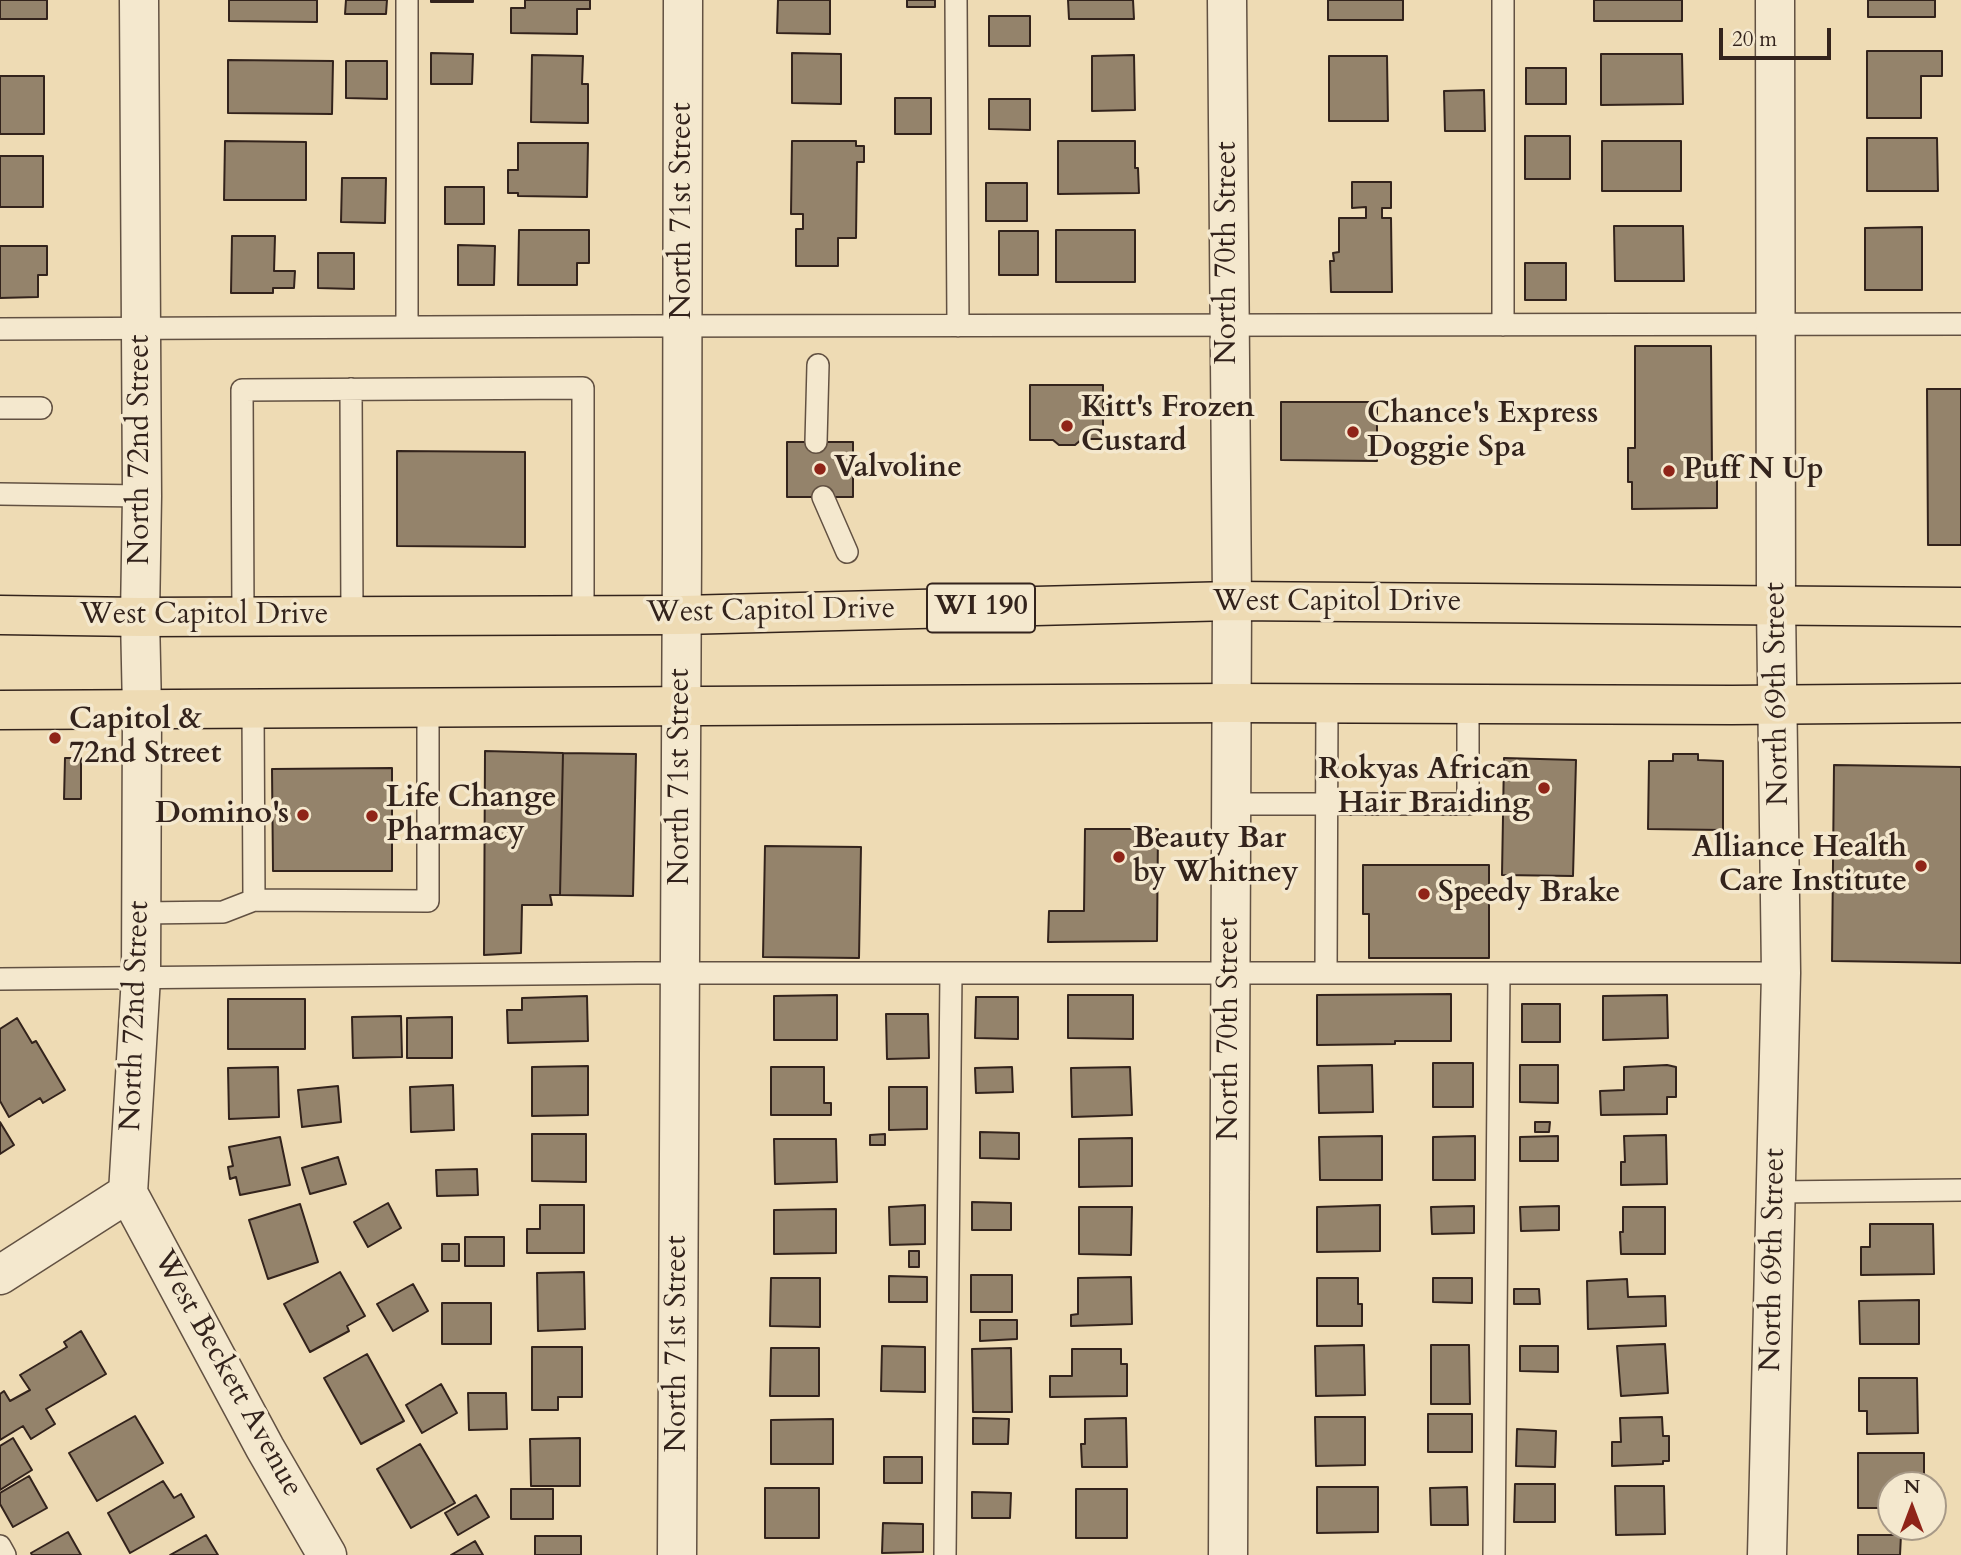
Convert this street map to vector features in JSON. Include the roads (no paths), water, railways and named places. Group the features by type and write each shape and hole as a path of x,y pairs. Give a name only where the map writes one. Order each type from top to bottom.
{"main road":[{"name":"West Capitol Drive","path":"0,615 682,615 1232,601 1961,607"},
{"path":"0,710 1231,703 1961,703"}],"street":[{"name":"North 72nd Street","path":"128,1193 141,976 139,0"},
{"name":"North 71st Street","path":"677,1555 683,0"},
{"name":"North 70th Street","path":"1227,0 1232,601 1228,1555"},
{"name":"North 69th Street","path":"1768,1555 1781,973 1776,606 1775,0"},
{"path":"0,1275 128,1193"},
{"name":"West Beckett Avenue","path":"128,1193 265,1448 327,1555"}],"lane":[{"path":"407,0 407,327"},
{"path":"956,0 958,326"},
{"path":"1503,0 1503,325"},
{"path":"0,329 1961,324"},
{"path":"816,442 818,365"},
{"path":"243,617 242,390 351,389 583,388 583,615"},
{"path":"351,389 352,616"},
{"path":"0,408 41,408"},
{"path":"0,494 142,496"},
{"path":"823,497 847,552"},
{"path":"1326,973 1327,704"},
{"path":"1231,804 1468,804 1468,704"},
{"path":"253,709 254,900"},
{"path":"141,913 223,912 254,900 428,901 428,709"},
{"path":"0,979 680,973 1781,973"},
{"path":"945,1555 951,973"},
{"path":"1494,1555 1499,973"},
{"path":"1776,1192 1961,1190"},
{"path":"0,1546 5,1555"}],"place":[{"name":"Kitt's Frozen Custard","path":"1067,426"},
{"name":"Chance's Express Doggie Spa","path":"1353,432"},
{"name":"Valvoline","path":"820,469"},
{"name":"Puff N Up","path":"1669,471"},
{"name":"Capitol & 72nd Street","path":"55,738"},
{"name":"Rokyas African Hair Braiding","path":"1544,788"},
{"name":"Domino's","path":"303,815"},
{"name":"Life Change Pharmacy","path":"372,816"},
{"name":"Beauty Bar by Whitney","path":"1119,857"},
{"name":"Alliance Health Care Institute","path":"1921,866"},
{"name":"Speedy Brake","path":"1424,894"}]}
